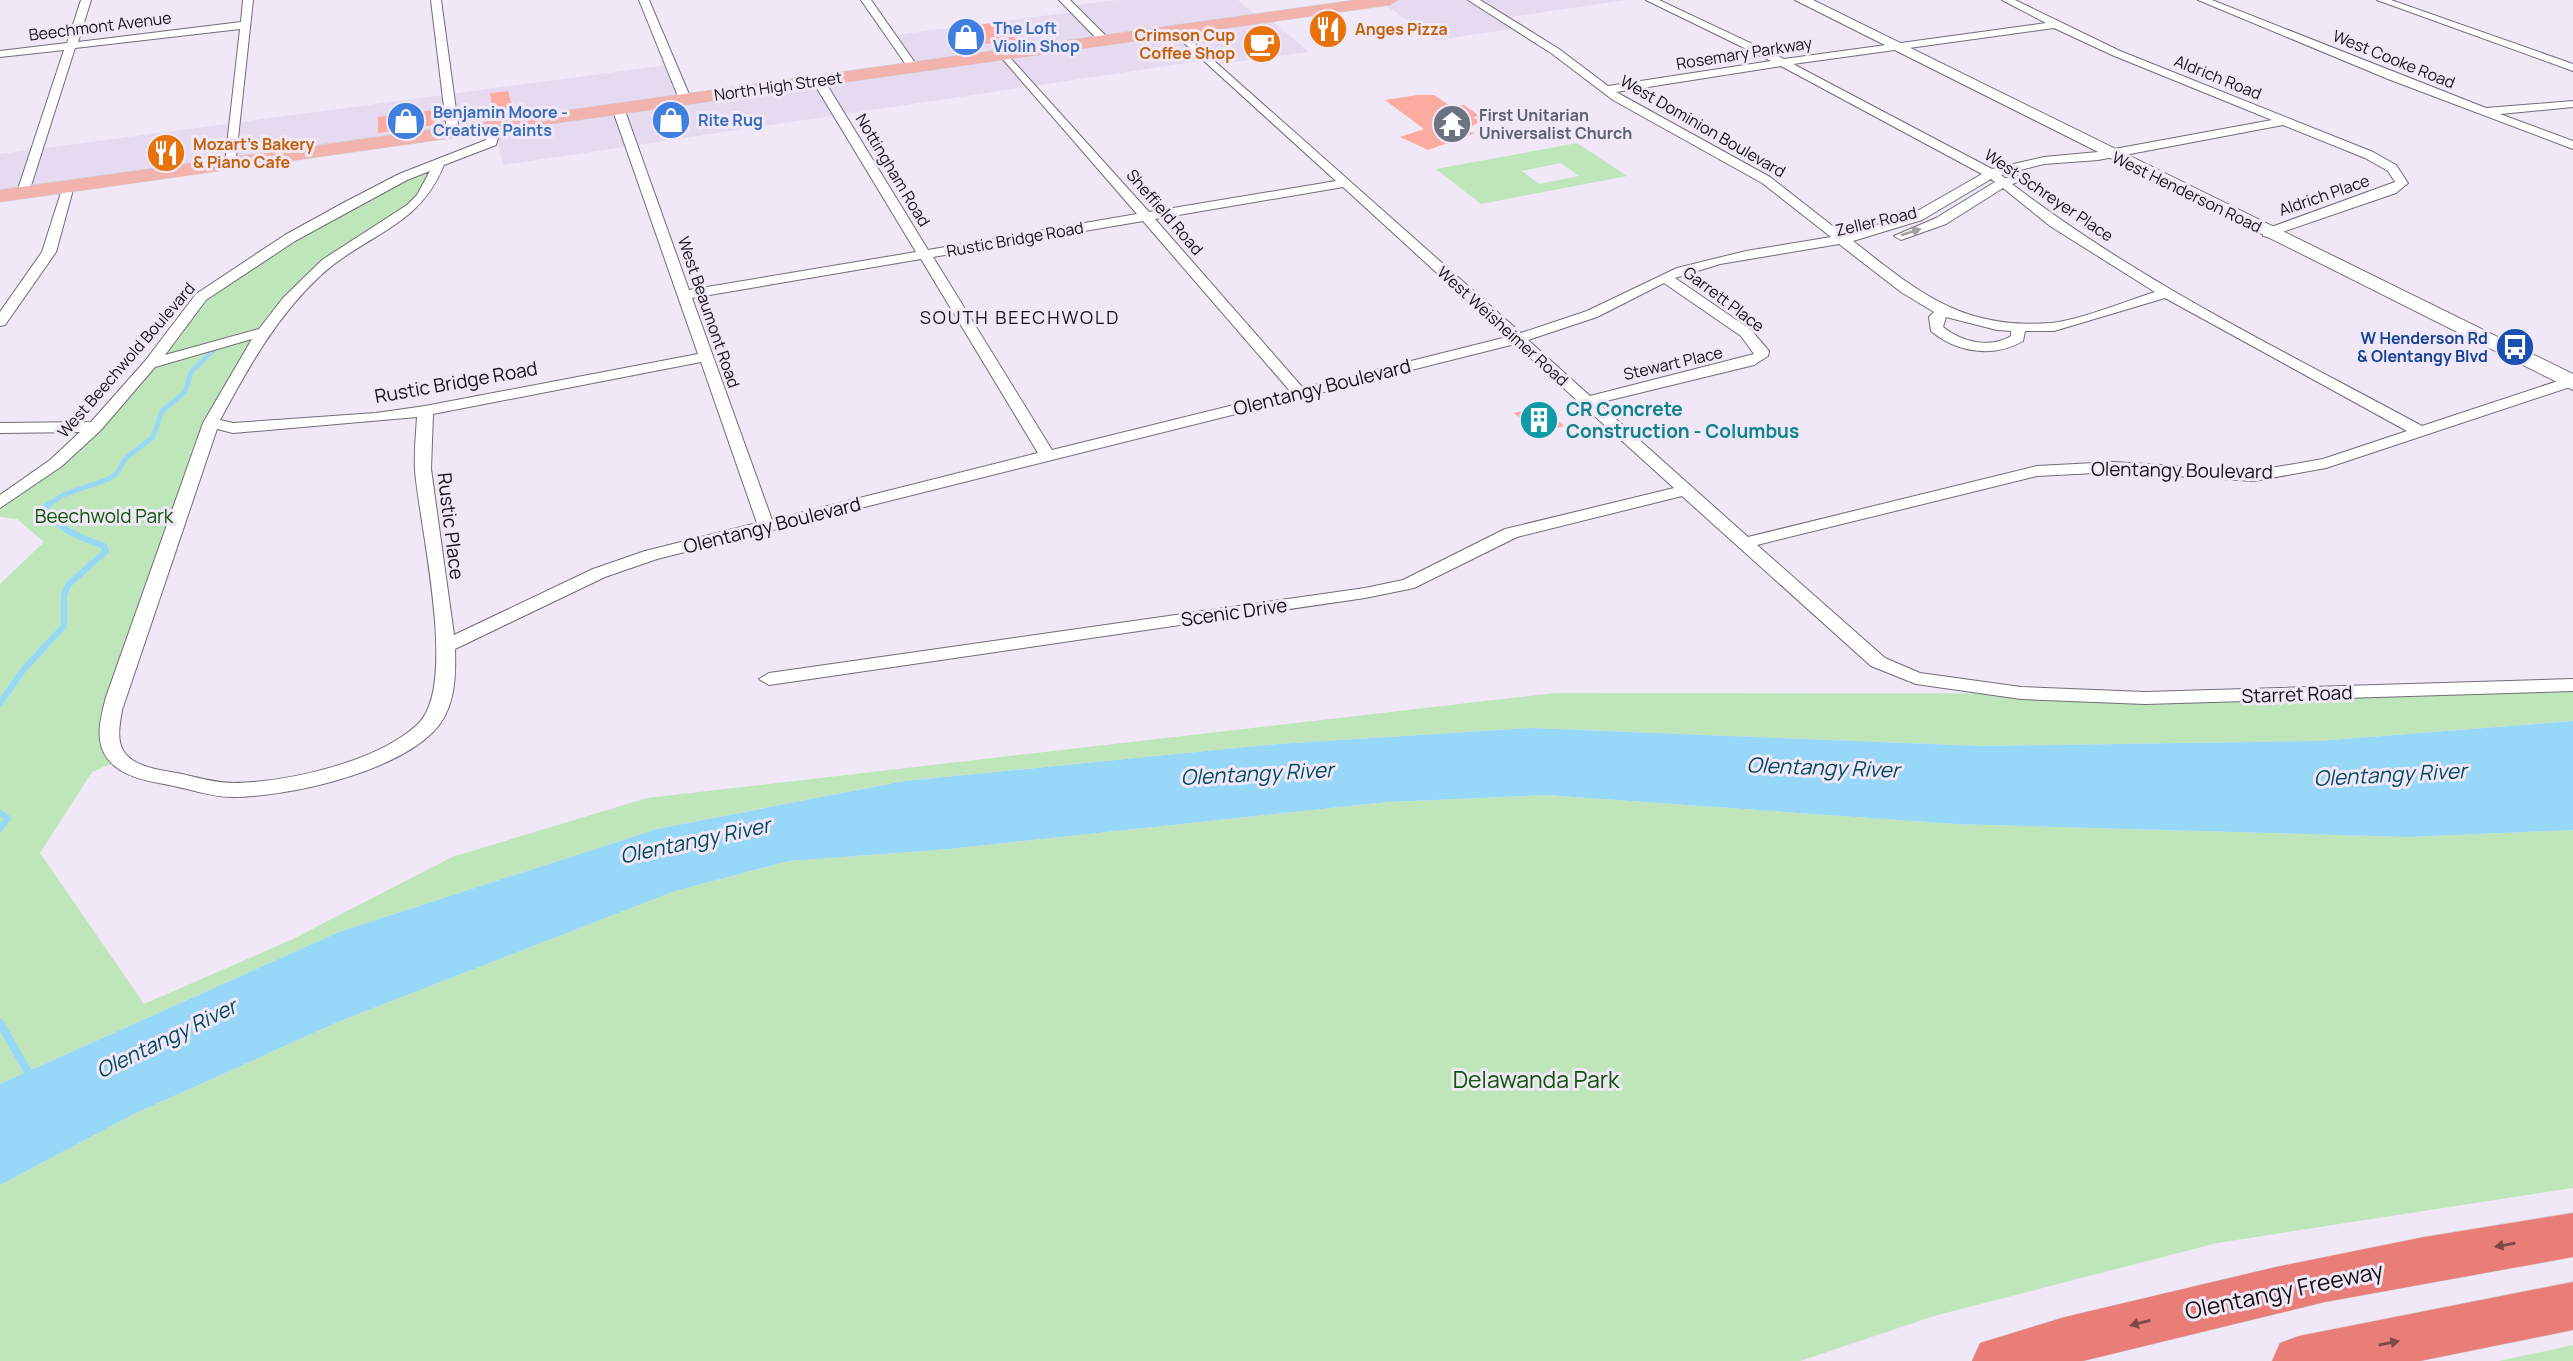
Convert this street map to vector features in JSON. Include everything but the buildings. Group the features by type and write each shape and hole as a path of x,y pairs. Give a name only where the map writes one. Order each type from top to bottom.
{"highway":[{"name":"Olentangy Freeway","path":"1998,1361 2042,1347 2278,1289 2506,1244 2573,1235"},
{"path":"2298,1361 2573,1306"}],"main road":[{"name":"North High Street","path":"0,195 1390,0"},
{"name":"West Henderson Road","path":"1802,0 1894,50 2104,155 2572,382"}],"street":[{"path":"23,192 86,0"},
{"path":"231,163 248,0"},
{"path":"436,0 453,132"},
{"path":"645,0 685,99"},
{"path":"866,0 913,67"},
{"path":"1064,0 1104,40"},
{"name":"West Dominion Boulevard","path":"1473,0 1555,51 1617,98 1766,180 1920,299 1944,312 1984,323 2018,328 2073,323 2166,293"},
{"name":"West Schreyer Place","path":"1651,0 1789,66 1992,174 2055,223 2166,293 2421,432"},
{"name":"Aldrich Road","path":"2007,0 2054,25 2383,162 2392,168 2402,183 2392,190"},
{"name":"West Cooke Road","path":"2203,0 2573,145"},
{"path":"2382,0 2573,68"},
{"name":"Beechmont Avenue","path":"0,54 246,25"},
{"name":"Rosemary Parkway","path":"1605,90 1888,53 2054,25"},
{"name":"West Weisheimer Road","path":"1176,30 1878,662 1916,678 2021,693"},
{"name":"Sheffield Road","path":"1004,54 1299,393"},
{"name":"Rosemary Parkway","path":"1617,98 1789,66"},
{"name":"Nottingham Road","path":"818,80 1048,456"},
{"path":"2482,111 2573,104"},
{"name":"West Beaumont Road","path":"618,108 766,527"},
{"name":"Zeller Road","path":"1846,242 1906,221 1943,204 1992,174 2082,155 2104,155 2284,121"},
{"name":"West Beechwold Boulevard","path":"0,503 56,463 95,427 150,364 201,297 290,238 403,177 492,142 495,126"},
{"name":"Zeller Road","path":"1517,338 1582,318 1665,276 1723,260 1750,260 1846,242 1889,239 1941,222 2004,182 2097,162 2104,155"},
{"path":"438,165 430,189 405,215 342,252 301,286 263,333 211,423 123,677 109,735 115,756 136,772 230,790 278,787 329,775 411,742 430,726 440,709 445,646"},
{"name":"Rustic Bridge Road","path":"684,295 1345,183"},
{"path":"0,322 49,252 68,186"},
{"name":"Aldrich Place","path":"2269,233 2392,190"},
{"name":"Garrett Place","path":"1665,276 1746,333 1762,351"},
{"path":"1944,312 1934,320 1940,332 1959,342 1986,346 2014,341 2020,335 2018,328"},
{"path":"150,364 236,338 263,333"},
{"name":"Olentangy Boulevard","path":"445,646 619,565 1517,338"},
{"name":"Stewart Place","path":"1587,401 1749,362 1761,356 1762,351"},
{"name":"Rustic Bridge Road","path":"211,423 233,428 376,418 706,357"},
{"name":"Olentangy Boulevard","path":"1744,543 2037,471 2114,467 2254,476 2326,463 2572,382"},
{"name":"Rustic Place","path":"425,411 423,467 445,646"},
{"path":"0,428 95,427"},
{"name":"Scenic Drive","path":"769,679 1364,593 1408,584 1511,533 1685,490"},
{"name":"Starret Road","path":"2021,693 2145,698 2573,685"}],"shaded area":[{"path":"1118,0 1238,0 1254,13 1272,21 1309,52 1212,65 1207,60 503,165 495,127 0,196 0,154 668,65 685,99 910,66 888,36 1073,12 1068,6"},
{"path":"1385,0 1626,0 1503,18 1519,28 1436,40 1385,5"}],"green space":[{"path":"1577,143 1627,176 1481,204 1436,169","holes":["1561,163 1579,176 1539,184 1522,171"]},
{"name":"Beechwold Park","path":"438,165 430,189 301,286 229,390 109,735 120,760 92,772 40,853 144,1004 291,940 452,857 647,798 1555,693 2343,694 2573,685 2573,721 2319,741 1980,746 1530,728 1278,744 903,781 657,829 339,932 0,1084 0,584 44,542 17,519 0,517 0,503 56,463 201,297 350,205"},
{"name":"Delawanda Park","path":"1546,795 1956,824 2408,837 2573,830 2573,1188 2217,1243 1934,1316 1800,1361 0,1361 0,1185 134,1114 340,1021 675,891 789,861 949,849 1387,802"},
{"path":"2573,1345 2573,1361 2499,1361"}],"water":[{"name":"Olentangy River","path":"2573,721 2573,830 2408,837 1956,824 1546,795 1387,802 949,849 789,861 675,891 340,1021 134,1114 0,1185 0,1084 339,932 657,829 904,781 1278,744 1530,728 1980,746 2319,741"}],"waterway":[{"path":"47,506 63,495 109,479 118,472 125,459 153,437 162,411 185,392 191,372 218,346"},
{"path":"0,703 24,669 64,626 64,595 68,585 106,551 104,546 70,532 56,522 45,507 49,504"},
{"path":"0,813 8,818 0,829"},
{"path":"0,1023 28,1072"}],"place":[{"name":"Anges Pizza","path":"1328,29"},
{"name":"The Loft Violin Shop","path":"966,37"},
{"name":"Crimson Cup Coffee Shop","path":"1262,44"},
{"name":"Rite Rug","path":"671,120"},
{"name":"Benjamin Moore - Creative Paints","path":"406,121"},
{"name":"First Unitarian Universalist Church","path":"1452,124"},
{"name":"Mozart's Bakery & Piano Cafe","path":"166,153"},
{"name":"W Henderson Rd & Olentangy Blvd","path":"2515,347"},
{"name":"CR Concrete Construction - Columbus","path":"1539,420"}],"district":[{"name":"SOUTH BEECHWOLD","path":"1020,317"}]}
